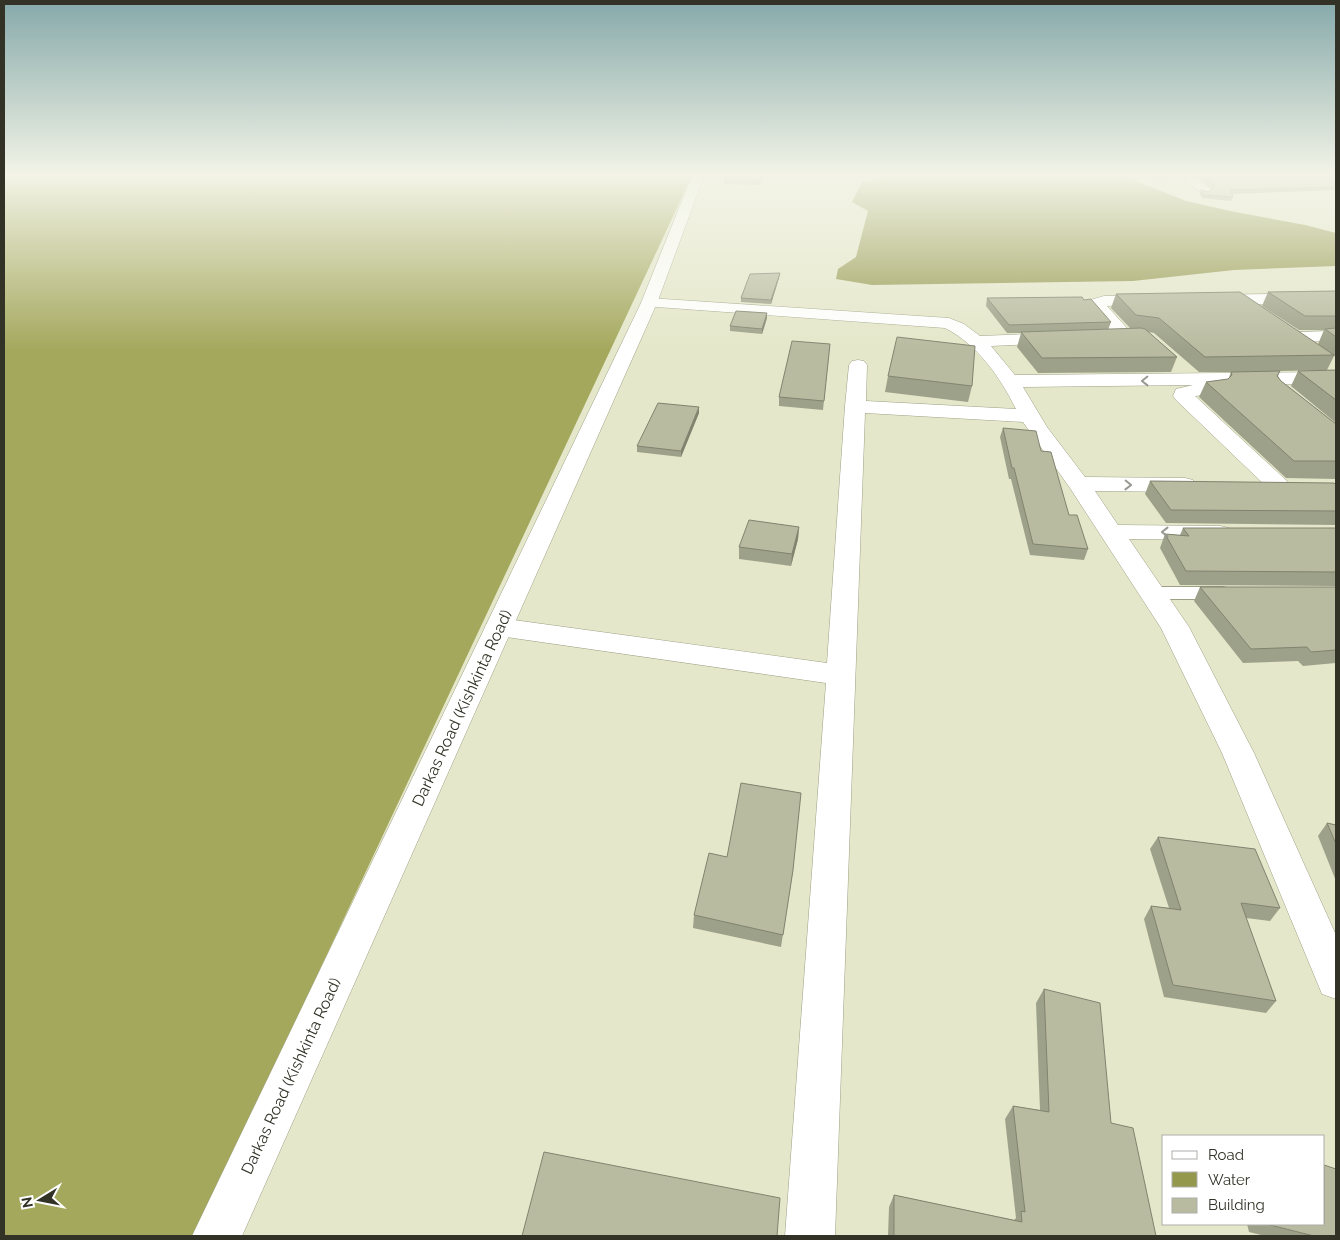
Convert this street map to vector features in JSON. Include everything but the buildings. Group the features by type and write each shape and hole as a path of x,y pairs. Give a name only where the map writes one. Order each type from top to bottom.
{"street":[{"name":"Darkas Road (Kishkinta Road)","path":"217,1236 649,303 676,234"},
{"path":"1201,300 1336,298"},
{"path":"1100,330 1134,336 1096,303 1104,301 1162,300"},
{"path":"1240,300 1263,316"},
{"path":"649,303 949,323 970,335 1011,381 1030,416 1060,463 1079,484 1175,627 1238,754 1333,963"},
{"path":"1279,326 1329,364"},
{"path":"970,335 1074,332"},
{"path":"1295,337 1336,336"},
{"path":"1174,362 1194,380"},
{"path":"1011,381 1194,380 1329,364"},
{"path":"810,1236 858,365"},
{"path":"1240,389 1188,391 1183,393 1184,396 1289,487 1251,486"},
{"path":"855,406 1030,416"},
{"path":"1079,484 1204,486"},
{"path":"1111,532 1239,533"},
{"path":"499,627 841,674"}],"lane":[{"path":"1152,594 1237,593"}],"shaded area":[{"path":"4,234 665,234 195,1236 4,1236"}],"water":[{"path":"862,234 1336,234 1336,266 1234,270 1133,281 872,285 836,279 838,269 856,257"}]}
